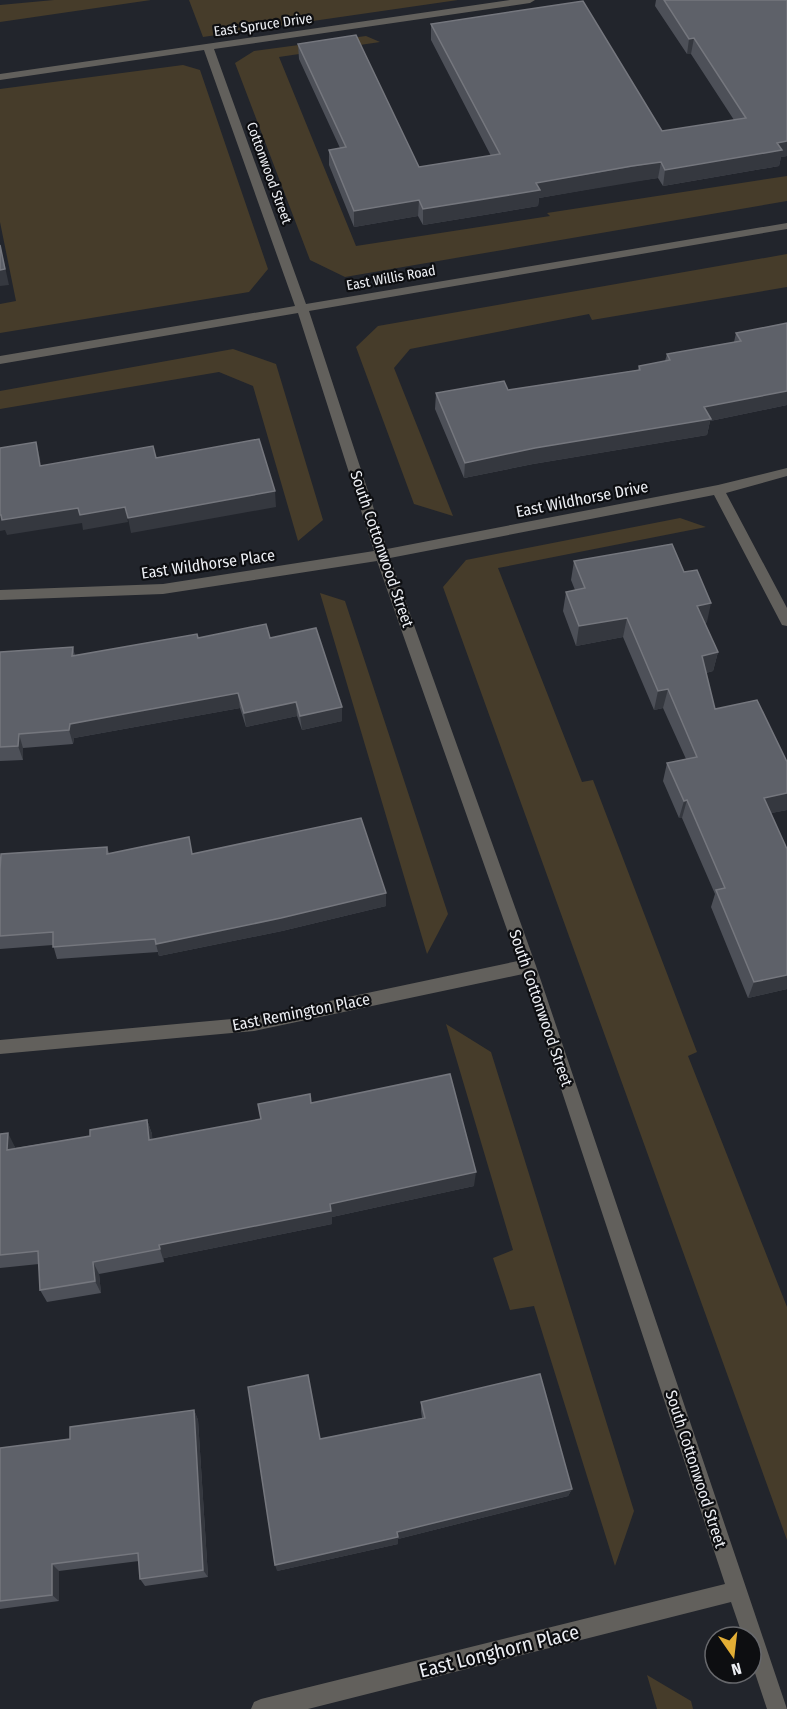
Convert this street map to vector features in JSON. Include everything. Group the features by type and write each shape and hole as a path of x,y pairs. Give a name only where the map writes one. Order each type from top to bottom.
{"street":[{"name":"East Spruce Drive","path":"0,77 530,0"},
{"name":"Cottonwood Street","path":"208,47 302,308"},
{"name":"East Willis Road","path":"0,360 787,225"},
{"name":"South Cottonwood Street","path":"302,308 382,555 528,966 777,1709"},
{"name":"East Wildhorse Drive","path":"382,555 718,490 787,472"},
{"path":"718,490 787,621"},
{"name":"East Wildhorse Place","path":"0,595 164,589 382,555"},
{"name":"East Remington Place","path":"0,1047 254,1024 528,966"},
{"name":"East Longhorn Place","path":"261,1709 287,1705 736,1591"}],"shaded area":[{"path":"54,0 151,0 0,22 0,5"},
{"path":"189,0 458,0 203,37"},
{"path":"366,36 380,42 279,57 356,246 550,216 547,213 787,176 787,201 345,277 310,260 235,63 254,51"},
{"path":"183,65 200,70 268,269 249,292 0,333 0,304 16,301 0,222 0,89"},
{"path":"787,254 787,287 592,320 589,314 410,349 394,368 453,516 414,504 356,347 378,326"},
{"path":"233,349 276,364 323,520 298,541 253,386 219,372 0,409 0,391"},
{"path":"680,518 706,527 498,568 582,782 593,780 697,1052 688,1056 787,1307 787,1540 443,587 466,560"},
{"path":"320,593 345,601 448,914 427,954"},
{"path":"446,1024 491,1052 634,1511 615,1566 534,1306 510,1310 493,1258 513,1250"},
{"path":"647,1675 691,1701 693,1709 657,1709"}],"building":[{"path":"664,0 787,0 787,141 777,143 782,150 665,170 661,162 632,166 536,183 540,190 423,209 419,200 354,211 329,150 346,147 298,44 356,35 419,167 500,154 431,24 583,1 662,131 746,118 694,38 689,39"},
{"path":"0,245 5,269 0,270"},
{"path":"787,323 787,391 704,407 711,419 535,448 465,463 436,393 504,381 508,390 640,370 639,366 670,360 667,354 741,341 736,333"},
{"path":"259,439 275,491 128,518 125,507 80,515 78,508 2,520 0,515 0,448 36,442 40,466 153,446 156,458"},
{"path":"672,544 684,572 697,570 711,603 697,606 718,652 702,656 715,709 757,700 787,762 787,793 764,798 787,849 787,975 754,982 716,890 725,888 687,800 684,801 667,763 697,757 668,689 658,691 627,618 579,626 566,592 585,588 574,561"},
{"path":"266,624 270,638 316,628 342,707 300,716 296,702 244,713 238,693 70,724 69,730 19,734 18,746 0,747 0,652 73,647 72,656 197,634 198,638"},
{"path":"361,818 386,893 156,944 155,939 53,947 53,932 0,936 1,854 107,847 107,854 189,837 192,854"},
{"path":"450,1074 476,1172 330,1204 331,1211 159,1245 160,1249 93,1262 95,1281 40,1290 38,1251 0,1255 0,1134 8,1133 7,1150 90,1136 90,1130 147,1120 149,1140 261,1119 258,1104 310,1094 311,1103"},
{"path":"540,1374 572,1489 397,1532 398,1537 275,1565 248,1387 308,1375 320,1439 425,1418 421,1402"},
{"path":"194,1410 203,1570 140,1579 138,1553 52,1564 52,1595 0,1601 0,1448 70,1439 70,1427"}]}
